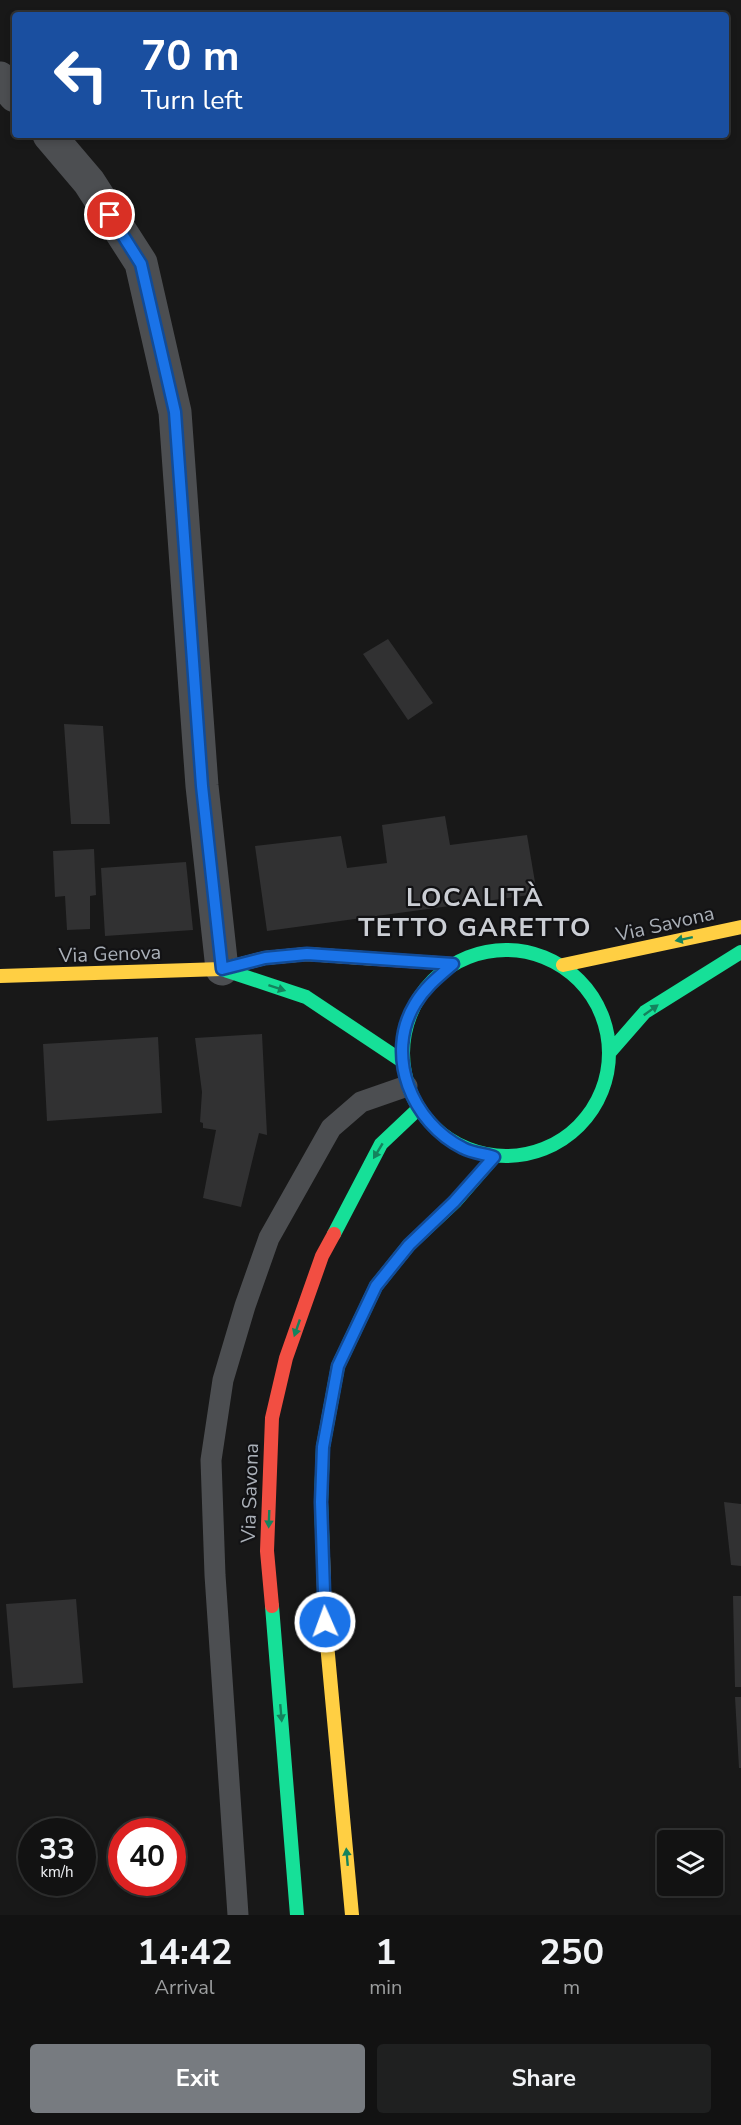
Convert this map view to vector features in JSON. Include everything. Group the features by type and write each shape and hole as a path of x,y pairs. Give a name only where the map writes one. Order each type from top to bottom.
{"main road":[{"name":"Via Savona","path":"563,965 741,927"},
{"path":"508,949 537,953 563,965 588,988 605,1018 610,1052 605,1087 588,1118 562,1141 530,1155 494,1157 465,1149 439,1132 418,1109 407,1086 402,1061 404,1032 414,1005 431,982 453,964 480,953 508,949"},
{"path":"610,1052 645,1012 741,952"},
{"name":"Via Genova","path":"0,976 222,969 265,958 307,954 453,964"},
{"name":"Via Genova","path":"222,969 306,998 402,1061"},
{"name":"Via Savona","path":"297,1915 267,1551 272,1418 286,1358 322,1256 381,1144 418,1109"},
{"path":"352,1915 325,1622 321,1502 323,1447 338,1366 376,1286 409,1245 454,1202 494,1157"}],"street":[{"path":"0,78 12,92"},
{"path":"52,138 89,182 141,264 175,412 202,786 222,969"}],"lane":[{"path":"237,1915 215,1575 211,1471 223,1380 245,1306 269,1238 331,1128 361,1102 407,1086"}],"building":[{"path":"388,639 433,703 408,720 363,654"},
{"path":"64,724 103,726 110,824 71,824"},
{"path":"445,816 450,845 527,835 537,894 267,931 255,846 341,836 347,868 387,863 382,825"},
{"path":"94,849 96,895 90,896 90,929 67,930 65,896 55,897 53,851"},
{"path":"186,862 193,930 105,936 101,868"},
{"path":"262,1034 267,1135 259,1133 241,1207 203,1198 216,1130 203,1128 203,1123 200,1122 202,1092 195,1038"},
{"path":"158,1037 162,1113 47,1121 43,1044"},
{"path":"724,1502 741,1504 741,1566 731,1565"},
{"path":"733,1596 741,1596 741,1687 735,1687"},
{"path":"76,1599 83,1683 13,1688 6,1604"},
{"path":"735,1697 741,1697 741,1768 739,1768"}],"traffic: fast":[{"path":"496,950 516,950 546,957 572,973 586,987 602,1013 609,1053 602,1093 586,1119 572,1133 546,1149 516,1156 496,1156 466,1149 440,1133 426,1119 410,1093 403,1063 403,1043 410,1013 426,987 440,973 466,957 496,950"},
{"path":"610,1052 645,1012 741,952"},
{"path":"222,969 306,997 402,1061"},
{"path":"334,1234 381,1144 418,1109"},
{"path":"323,1556 321,1502 323,1447 338,1366 376,1286 409,1245 455,1202 494,1157"},
{"path":"272,1606 297,1915"}],"traffic: slow":[{"path":"563,965 741,927"},
{"path":"0,976 222,969 265,958 307,954 377,959"},
{"path":"323,1556 325,1622 352,1915"}],"traffic: jam":[{"path":"377,959 453,964"},
{"path":"272,1606 267,1551 272,1418 286,1358 322,1256 334,1234"}],"district":[{"name":"LOCALITÀ TETTO GARETTO","path":"475,912"}],"route":[{"path":"110,215 141,264 175,412 202,786 222,969 265,958 307,954 453,964 431,982 414,1005 404,1032 402,1061 407,1086 418,1109 439,1132 465,1149 494,1157 454,1202 409,1245 376,1286 338,1366 323,1447 321,1502 325,1622"}]}
